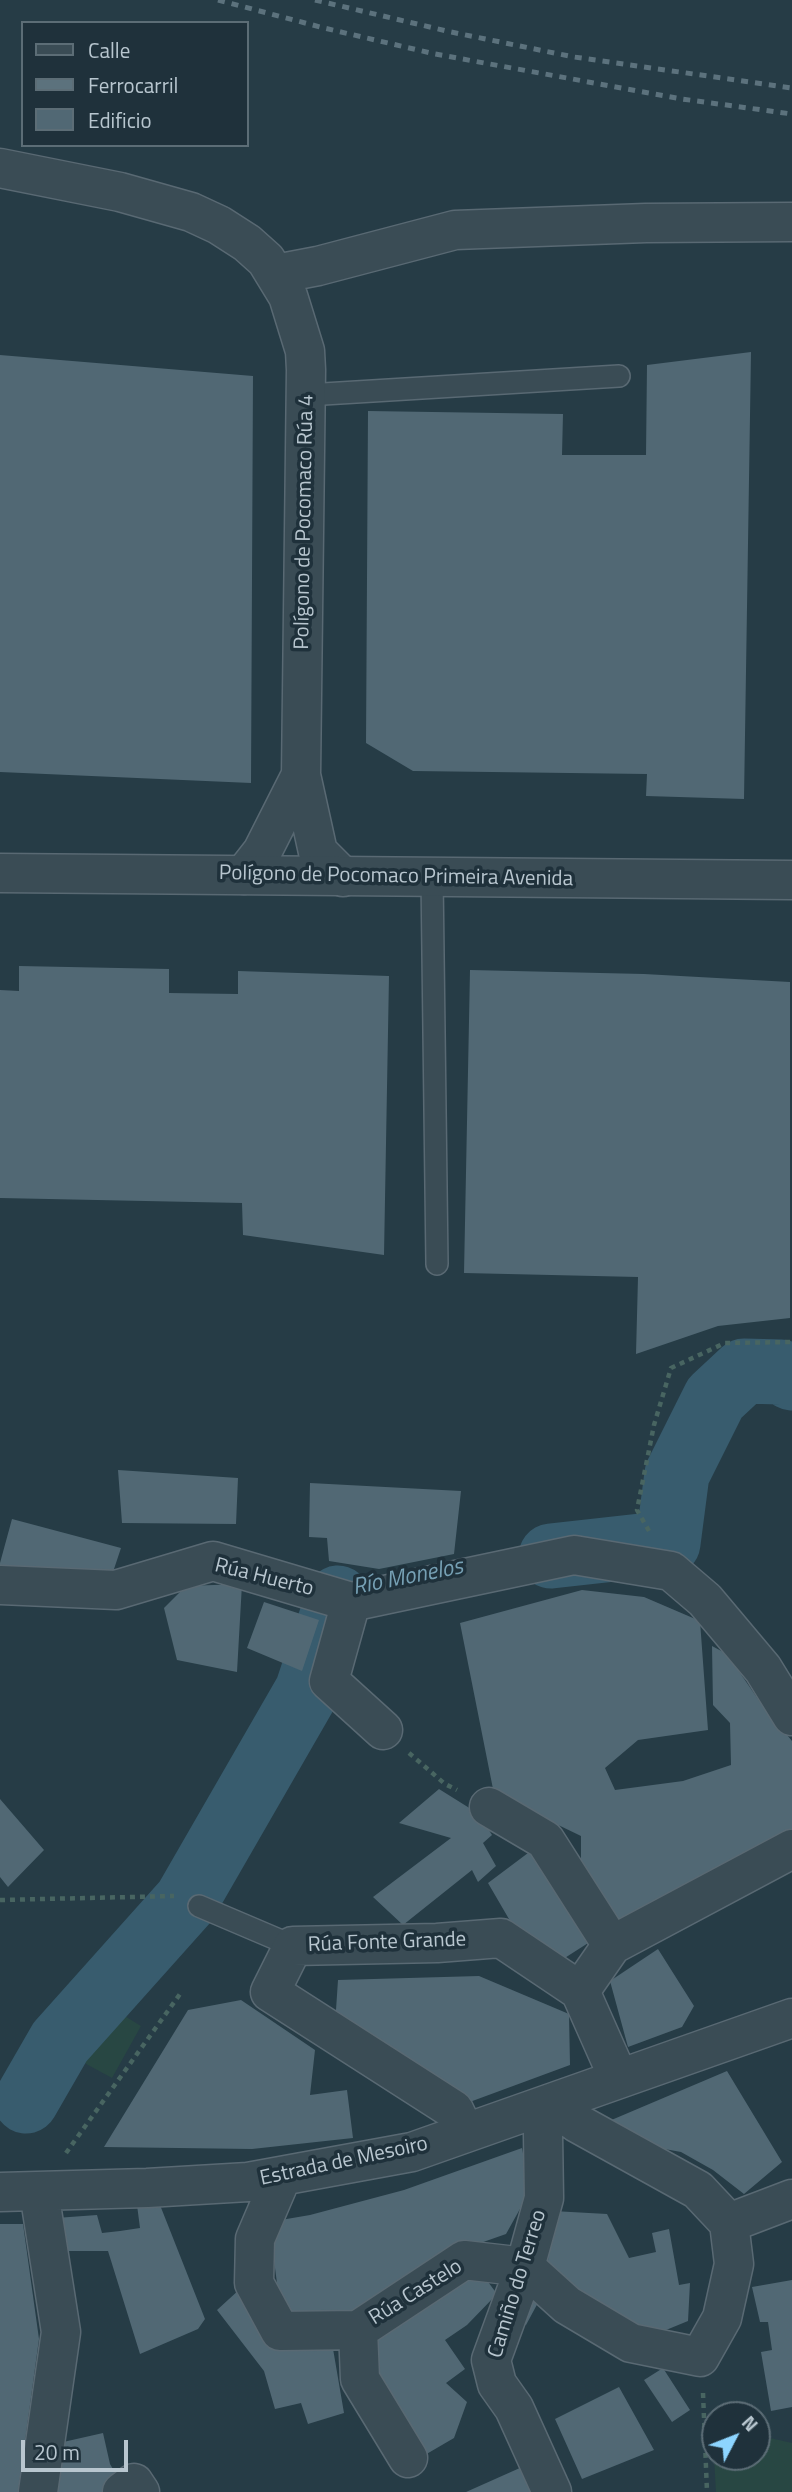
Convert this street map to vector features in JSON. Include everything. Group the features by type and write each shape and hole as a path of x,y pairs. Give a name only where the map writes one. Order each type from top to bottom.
{"street":[{"name":"Polígono de Pocomaco Rúa 4","path":"0,168 121,192 191,212 219,225 247,243 266,260 288,296 305,351 307,395 301,775 318,852 343,877"},
{"path":"276,274 318,266 454,230 646,223 792,222"},
{"name":"Polígono de Pocomaco Rúa 4","path":"244,875 262,852 301,775"},
{"name":"Polígono de Pocomaco Primeira Avenida","path":"0,873 792,880"},
{"name":"Rúa Huerto","path":"0,1585 116,1590 213,1561 351,1602 574,1555 671,1572 714,1609 763,1669 792,1716"},
{"path":"351,1602 329,1681 383,1730"},
{"path":"489,1807 545,1840 612,1945"},
{"path":"619,2079 580,1991 612,1945 792,1849"},
{"name":"Rúa Fonte Grande","path":"465,2133 454,2110 270,1992 293,1946 437,1943 501,1938 580,1991"},
{"name":"Estrada de Mesoiro","path":"0,2192 223,2183 282,2176 412,2152 792,2018"},
{"path":"525,2267 568,2305 631,2343 700,2357 722,2318 734,2264 729,2223 698,2190 577,2123 551,2104"},
{"name":"Camiño do Terreo","path":"551,2104 543,2134 544,2198 525,2267 491,2360 497,2384 514,2408 552,2492"},
{"name":"Rúa Castelo","path":"282,2176 255,2239 254,2283 280,2331 358,2330 464,2260 525,2267"},
{"path":"38,2492 61,2332 39,2192"},
{"path":"729,2223 792,2199"},
{"name":"Rúa Castelo","path":"358,2330 360,2379 408,2458"},
{"path":"122,2492 134,2483 140,2492"}],"lane":[{"path":"307,395 619,376"},
{"path":"432,877 437,1264"},
{"path":"200,1906 293,1946"}],"path":[{"path":"671,1572 637,1510 654,1425 671,1368 725,1343 792,1342"},
{"path":"383,1730 445,1784 489,1807"},
{"path":"0,1900 179,1895"},
{"path":"39,2192 180,1994"},
{"path":"700,2357 707,2492"}],"green space":[{"path":"110,2007 141,2026 112,2078 77,2059"},
{"path":"771,2438 792,2443 792,2492 716,2492 715,2471 771,2471"}],"building":[{"path":"751,352 744,799 646,796 647,774 413,771 366,743 368,411 563,414 562,455 646,455 647,365"},
{"path":"0,355 253,376 251,783 0,772"},
{"path":"19,966 169,969 169,993 238,994 238,971 389,976 384,1255 243,1235 242,1203 0,1198 0,990 19,991"},
{"path":"470,970 644,974 790,982 790,1318 718,1326 636,1354 638,1277 464,1273"},
{"path":"118,1470 238,1478 236,1524 122,1523"},
{"path":"310,1483 461,1491 454,1554 379,1569 329,1561 327,1538 309,1537"},
{"path":"12,1519 121,1548 111,1578 0,1574 0,1563"},
{"path":"242,1584 237,1672 177,1660 164,1608 186,1586"},
{"path":"582,1590 644,1597 700,1621 708,1730 638,1740 605,1768 615,1790 683,1781 731,1765 730,1723 713,1705 712,1646 727,1654 760,1702 792,1741 792,1835 631,1918 605,1922 581,1877 581,1836 494,1794 460,1623"},
{"path":"264,1602 319,1620 302,1671 247,1648"},
{"path":"439,1789 479,1814 492,1835 483,1843 496,1866 478,1882 472,1870 403,1925 373,1897 451,1838 399,1823"},
{"path":"0,1799 44,1850 8,1887 0,1877"},
{"path":"540,1844 596,1938 560,1961 527,1950 488,1883"},
{"path":"658,1949 694,2006 682,2027 628,2047 610,1981"},
{"path":"479,1976 569,2014 570,2065 467,2103 335,2025 338,1980"},
{"path":"241,2000 315,2050 310,2095 347,2090 353,2138 252,2149 104,2147 188,2010"},
{"path":"727,2071 782,2162 744,2194 713,2170 681,2152 626,2142 602,2124"},
{"path":"522,2148 530,2191 506,2234 469,2247 349,2321 283,2329 269,2222 310,2215 404,2190"},
{"path":"137,2205 160,2205 205,2319 198,2329 140,2354 108,2251 60,2251 56,2218 97,2215 102,2233 140,2228"},
{"path":"553,2211 607,2214 629,2258 656,2252 652,2233 669,2229 679,2285 690,2283 688,2321 649,2337 577,2295 548,2261"},
{"path":"0,2224 23,2224 39,2339 18,2492 0,2492"},
{"path":"477,2267 497,2294 467,2325 445,2340 465,2369 446,2383 467,2402 454,2438 418,2459 365,2366 379,2356 370,2339"},
{"path":"792,2280 792,2407 771,2411 761,2352 772,2350 768,2322 760,2322 752,2287"},
{"path":"240,2289 331,2337 344,2413 308,2424 301,2403 275,2409 264,2371 217,2310"},
{"path":"528,2289 540,2299 526,2325 513,2318"},
{"path":"663,2368 690,2410 672,2422 644,2380"},
{"path":"619,2387 654,2450 582,2479 555,2419"},
{"path":"103,2433 110,2464 123,2486 114,2492 56,2492 50,2445"},
{"path":"531,2463 540,2492 466,2492"}],"waterway":[{"name":"Río Monelos","path":"551,1556 668,1543 677,1474 715,1398 744,1371 781,1372 792,1378"},
{"name":"Río Monelos","path":"26,2101 60,2042 186,1901 307,1691 338,1598"}],"railway":[{"path":"218,0 435,54 682,99 792,114"},
{"path":"315,0 574,57 792,88"}]}
